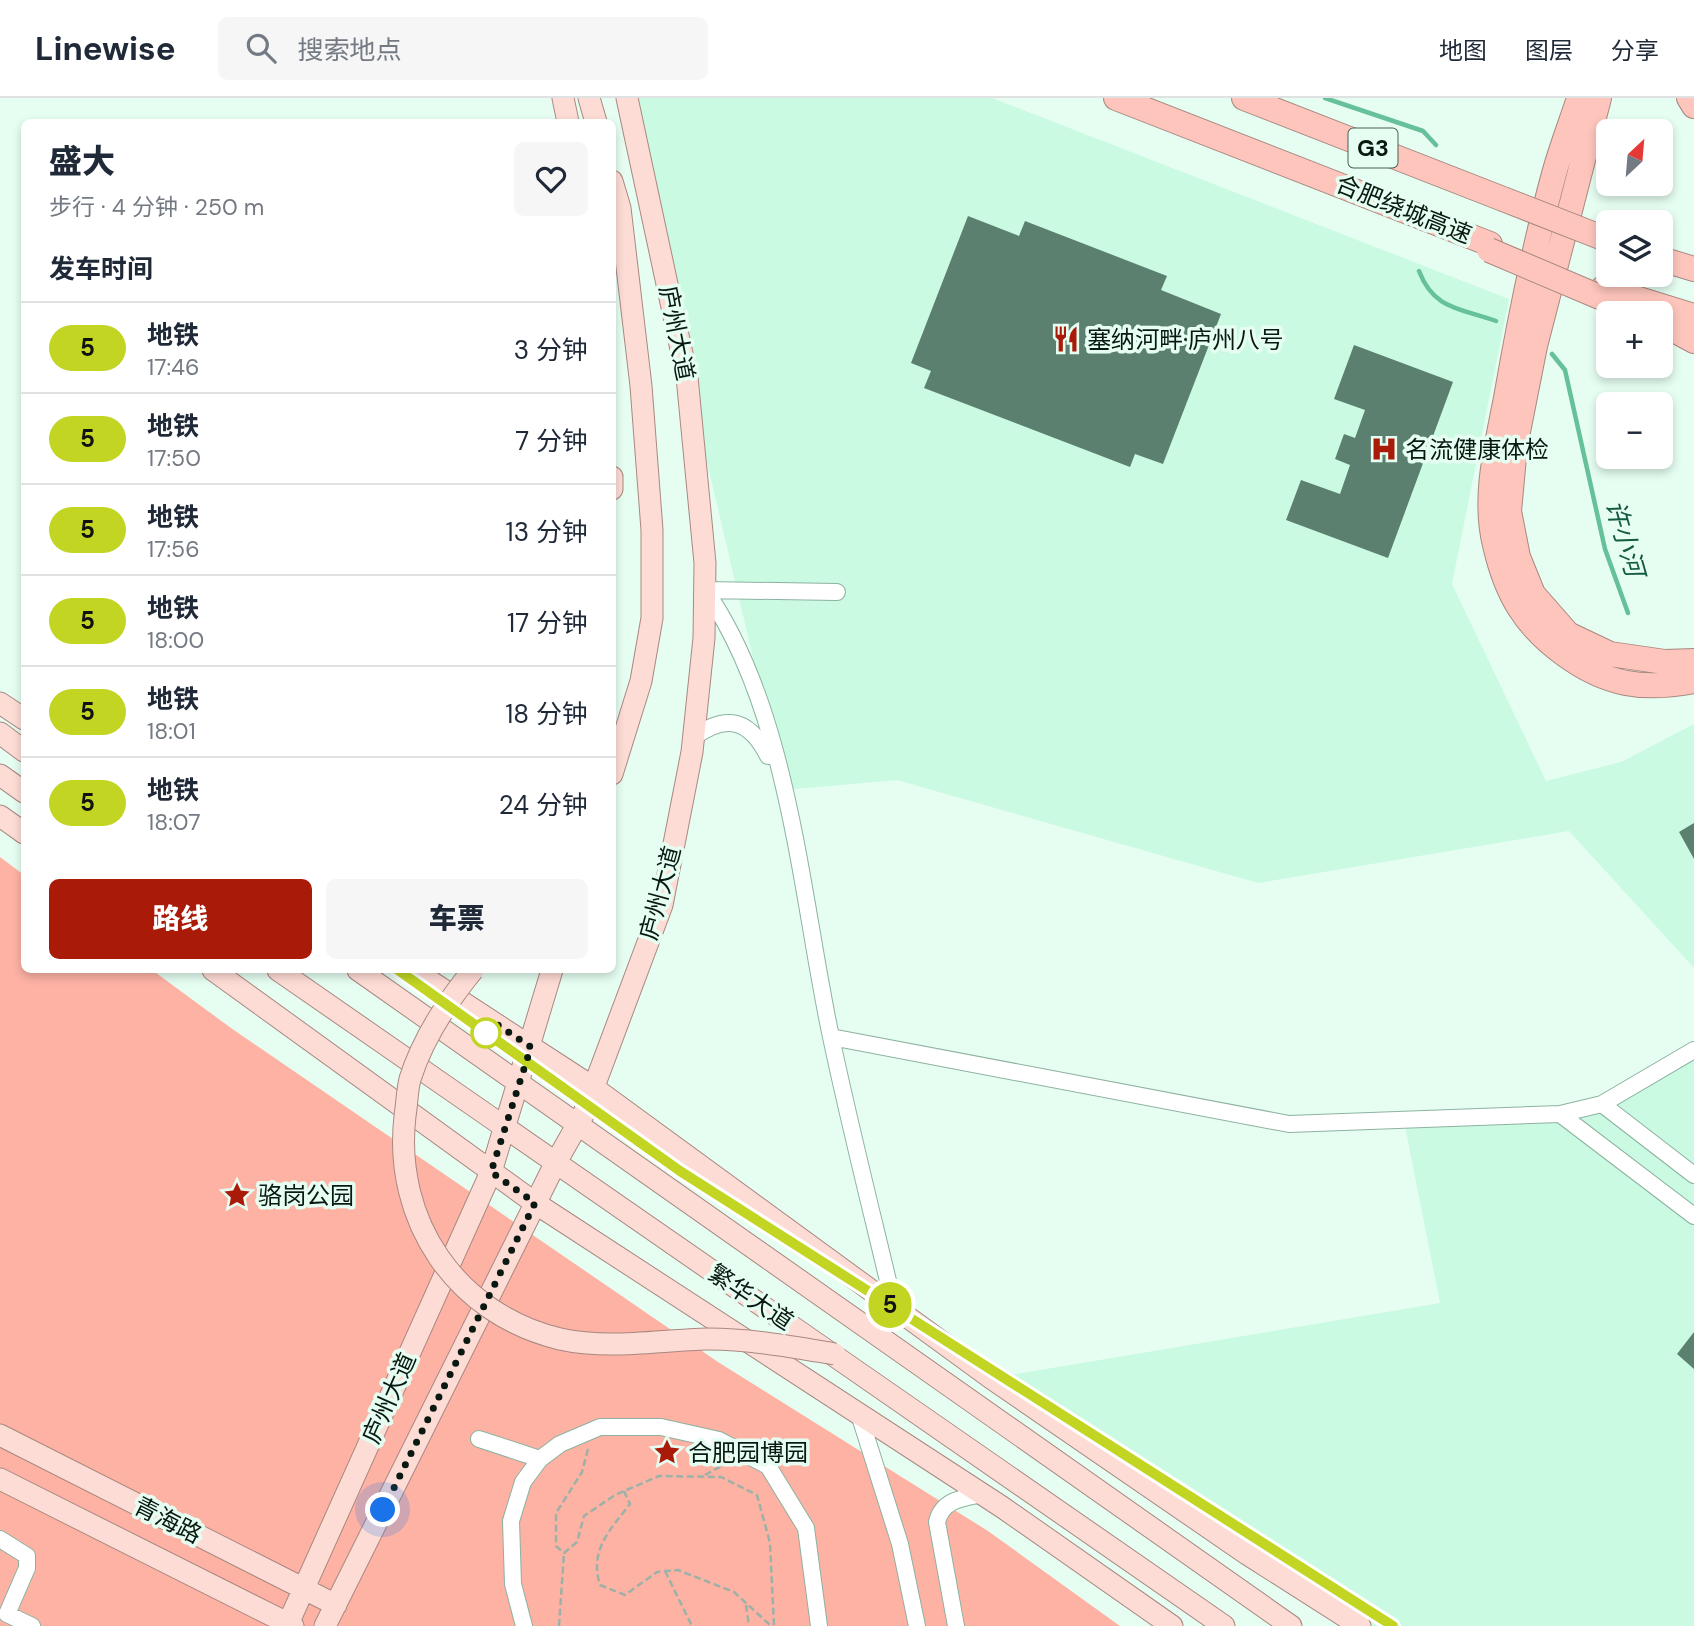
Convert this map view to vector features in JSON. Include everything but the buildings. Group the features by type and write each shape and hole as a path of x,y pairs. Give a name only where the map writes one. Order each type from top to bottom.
{"highway":[{"name":"合肥绕城高速","path":"1116,98 1328,179 1602,293 1694,316"},
{"name":"合肥绕城高速","path":"1244,98 1596,235"},
{"path":"1579,98 1554,172 1515,345 1490,490 1494,543 1509,593 1536,634 1577,663 1611,681 1660,688 1694,681"},
{"path":"1599,98 1535,346 1515,447 1509,511 1518,558 1533,594 1568,634 1610,654 1665,663 1694,661"},
{"path":"1689,98 1694,106"},
{"path":"1673,263 1694,269"},
{"path":"1602,293 1616,301"},
{"path":"1673,330 1694,341"}],"main road":[{"path":"563,98 567,119"},
{"path":"589,98 595,119"},
{"name":"庐州大道","path":"325,1626 535,1203 578,1124 662,905 694,737 705,564 687,377 626,98"},
{"path":"616,194 620,208 641,386 652,530 652,618 641,681 616,761"},
{"path":"0,703 21,717"},
{"path":"0,733 21,749"},
{"path":"0,775 21,790"},
{"path":"0,816 21,831"},
{"path":"217,973 535,1203 982,1494 1172,1626"},
{"name":"繁华大道","path":"282,973 1224,1626"},
{"name":"繁华大道","path":"362,973 1291,1626"},
{"path":"418,973 594,1088 992,1378 1247,1554 1360,1626"},
{"path":"471,973 428,1033 409,1082 403,1136 406,1176 414,1212 433,1253 465,1286 509,1321 560,1339 632,1345 708,1339 764,1342 835,1354"},
{"name":"庐州大道","path":"290,1625 303,1590 491,1172 531,1047 551,973"},
{"name":"青海路","path":"0,1435 336,1605"},
{"name":"青海路","path":"0,1479 290,1625"},
{"path":"1247,1554 1341,1626"}],"street":[{"path":"705,590 837,592"},
{"path":"705,590 723,616 756,694 784,790 831,1037 894,1306"},
{"path":"694,737 712,724 732,722 749,729 760,739 784,790"},
{"path":"831,1037 1289,1124 1560,1114 1602,1104 1694,1050"},
{"path":"1602,1104 1694,1175"},
{"path":"1560,1114 1694,1216"},
{"path":"859,1414 900,1544 917,1626"},
{"path":"524,1626 513,1584 511,1521 523,1482 540,1460 560,1444 594,1429 661,1427 719,1440 768,1466 806,1528 820,1626"},
{"path":"480,1439 540,1460"},
{"path":"956,1626 937,1522 940,1510 946,1504 982,1494"},
{"path":"0,1539 27,1556 27,1568 16,1594 4,1612 32,1626"},
{"path":"0,1586 16,1594"}],"path":[{"path":"564,1553 556,1546 556,1513 582,1472 594,1429"},
{"path":"702,1477 747,1453"},
{"path":"559,1626 564,1553 577,1542 584,1516 624,1491 659,1476 721,1477 757,1495 770,1543 772,1626"},
{"path":"624,1491 630,1504 599,1543 595,1571 600,1584 625,1595 657,1572 678,1570 734,1592 772,1626"},
{"path":"665,1571 692,1626"},
{"path":"746,1604 749,1626"}],"shaded area":[{"path":"627,98 992,98 1509,299 1452,584 1546,781 1621,762 1694,724 1694,968 1569,831 1258,883 897,780 784,790 687,377"},
{"name":"骆岗公园","path":"0,857 21,873 21,973 156,973 231,1028 718,1362 988,1531 1120,1626 0,1626"},
{"path":"1694,1050 1694,1626 1360,1626 992,1378 1440,1303 1404,1121 1602,1104"}],"waterway":[{"name":"许小河","path":"1325,98 1423,131 1436,145"},
{"name":"许小河","path":"1419,271 1425,284 1440,301 1496,321"},
{"name":"许小河","path":"1552,354 1565,370 1605,549 1628,613"}],"metro line":[{"name":"5","path":"402,973 680,1171 1393,1626"}],"place":[{"name":"塞纳河畔·庐州八号","path":"1066,339"},
{"name":"名流健康体检","path":"1384,449"},
{"name":"骆岗公园","path":"237,1195"},
{"name":"合肥园博园","path":"667,1452"}],"route":[{"path":"383,1510 535,1203 491,1172 531,1047 492,1021 486,1033"}]}
